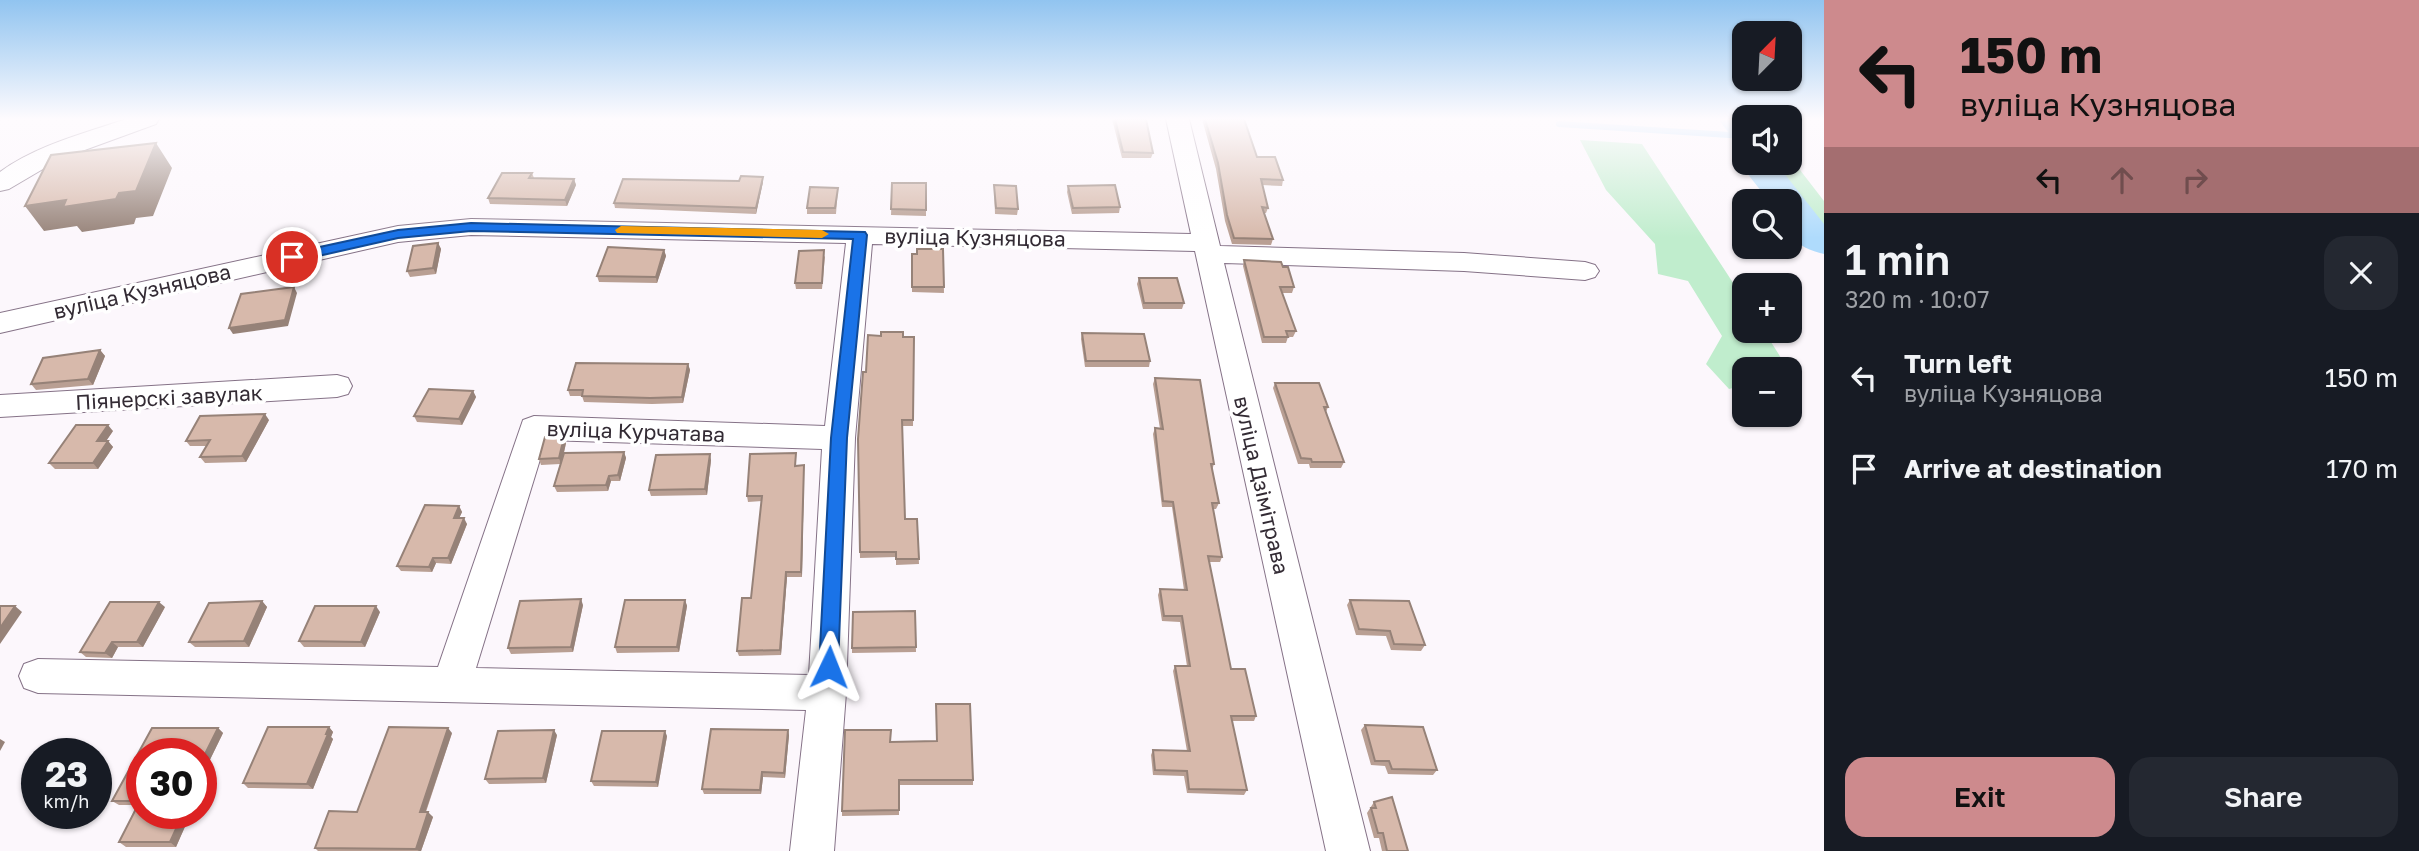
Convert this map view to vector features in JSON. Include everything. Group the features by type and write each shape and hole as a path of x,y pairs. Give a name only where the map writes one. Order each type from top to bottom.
{"street":[{"path":"0,168 38,159"},
{"path":"0,184 13,173 45,159"},
{"name":"вуліца Дзімітрава","path":"1186,159 1348,851"},
{"name":"вуліца Кузняцова","path":"0,323 398,234 471,227 860,235 1206,248 1585,271"},
{"path":"812,851 827,693 839,438 860,235"},
{"name":"Піянерскі завулак","path":"0,407 337,386"},
{"name":"вуліца Курчатава","path":"452,683 534,428 839,438"},
{"path":"38,676 827,693"}],"green space":[{"path":"1590,159 1652,159 1732,281 1732,343 1772,343 1780,357 1732,357 1732,388 1729,389 1706,364 1722,336 1688,281 1658,274 1655,244 1606,190"},
{"path":"1802,173 1824,201 1824,235 1802,205 1802,189 1790,189 1780,175 1802,175"}],"building":[{"path":"49,159 149,159 136,191 119,193 116,199 63,207 66,200 25,206"},
{"path":"1217,159 1276,159 1283,180 1261,179 1268,208 1262,207 1273,239 1234,238"},
{"path":"502,173 532,173 529,178 574,179 565,200 488,198"},
{"path":"741,176 763,177 756,208 614,203 623,179 739,181"},
{"path":"892,183 926,183 926,210 891,209"},
{"path":"994,185 1016,186 1018,209 996,208"},
{"path":"1115,185 1120,207 1073,208 1068,186"},
{"path":"810,187 838,188 835,208 807,208"},
{"path":"438,243 433,268 407,271 413,246"},
{"path":"608,247 664,250 656,277 597,276"},
{"path":"917,249 943,249 944,287 912,287 912,254 917,254"},
{"path":"824,250 822,283 795,283 799,251"},
{"path":"1244,260 1281,262 1283,267 1288,267 1294,287 1280,287 1296,331 1286,331 1288,337 1264,337"},
{"path":"1139,278 1177,278 1184,303 1144,303"},
{"path":"294,287 285,320 229,328 241,294"},
{"path":"881,332 903,332 903,337 914,337 913,420 902,420 905,519 917,519 919,559 896,559 896,552 860,552 858,439 863,372 866,372 868,335 881,336"},
{"path":"1082,333 1144,334 1150,361 1086,361"},
{"path":"100,350 88,379 31,384 43,358"},
{"path":"576,363 688,364 682,397 650,398 582,396 583,390 568,390"},
{"path":"1155,378 1200,380 1219,503 1212,503 1222,557 1208,556 1231,669 1245,669 1256,716 1231,716 1247,790 1189,789 1187,771 1155,770 1153,750 1190,751 1175,666 1190,666 1182,616 1164,616 1160,589 1187,590 1173,502 1163,501 1155,428 1163,429"},
{"path":"1275,383 1319,383 1328,407 1324,407 1344,462 1312,462 1311,459 1301,458"},
{"path":"429,389 473,391 459,419 414,416"},
{"path":"265,414 242,456 200,457 210,440 186,441 200,416"},
{"path":"76,425 108,425 97,441 108,441 93,463 49,463"},
{"path":"545,437 564,437 559,458 539,459"},
{"path":"624,452 618,475 609,476 606,485 554,486 564,453"},
{"path":"796,453 795,466 804,465 801,572 786,572 780,650 737,651 742,598 751,598 762,496 747,496 750,454"},
{"path":"710,454 705,489 649,490 656,455"},
{"path":"425,505 459,506 454,518 464,518 448,558 433,558 429,567 397,566"},
{"path":"581,599 571,647 508,648 520,601"},
{"path":"625,600 685,600 677,647 615,647"},
{"path":"1350,600 1409,601 1425,645 1394,644 1390,631 1359,629"},
{"path":"262,601 244,641 189,642 209,603"},
{"path":"110,602 159,602 137,642 112,642 105,653 80,652"},
{"path":"0,606 15,606 0,628"},
{"path":"315,606 376,606 361,642 299,641"},
{"path":"915,611 916,647 852,648 853,612"},
{"path":"936,704 970,704 973,780 899,780 899,810 842,811 845,730 891,730 890,742 937,741"},
{"path":"1365,725 1423,727 1437,770 1392,769 1389,761 1375,761"},
{"path":"268,727 329,727 307,784 243,783"},
{"path":"389,727 448,728 420,812 428,812 416,849 315,848 329,811 357,812"},
{"path":"152,728 218,728 213,738 147,738"},
{"path":"711,729 788,730 784,773 762,772 760,790 702,789"},
{"path":"554,730 543,778 485,779 498,731"},
{"path":"602,731 665,731 656,782 591,781"},
{"path":"126,775 126,801 112,801"},
{"path":"1392,797 1408,851 1387,851 1383,833 1378,833 1371,808 1376,808 1374,802"},
{"path":"126,828 176,829 170,842 119,842"}],"waterway":[{"path":"1767,175 1779,189"},
{"path":"1802,222 1807,230 1824,242"}],"slow traffic":[{"path":"621,230 822,234"}],"route":[{"path":"292,257 398,234 471,227 860,235 839,438 829,667"}]}
